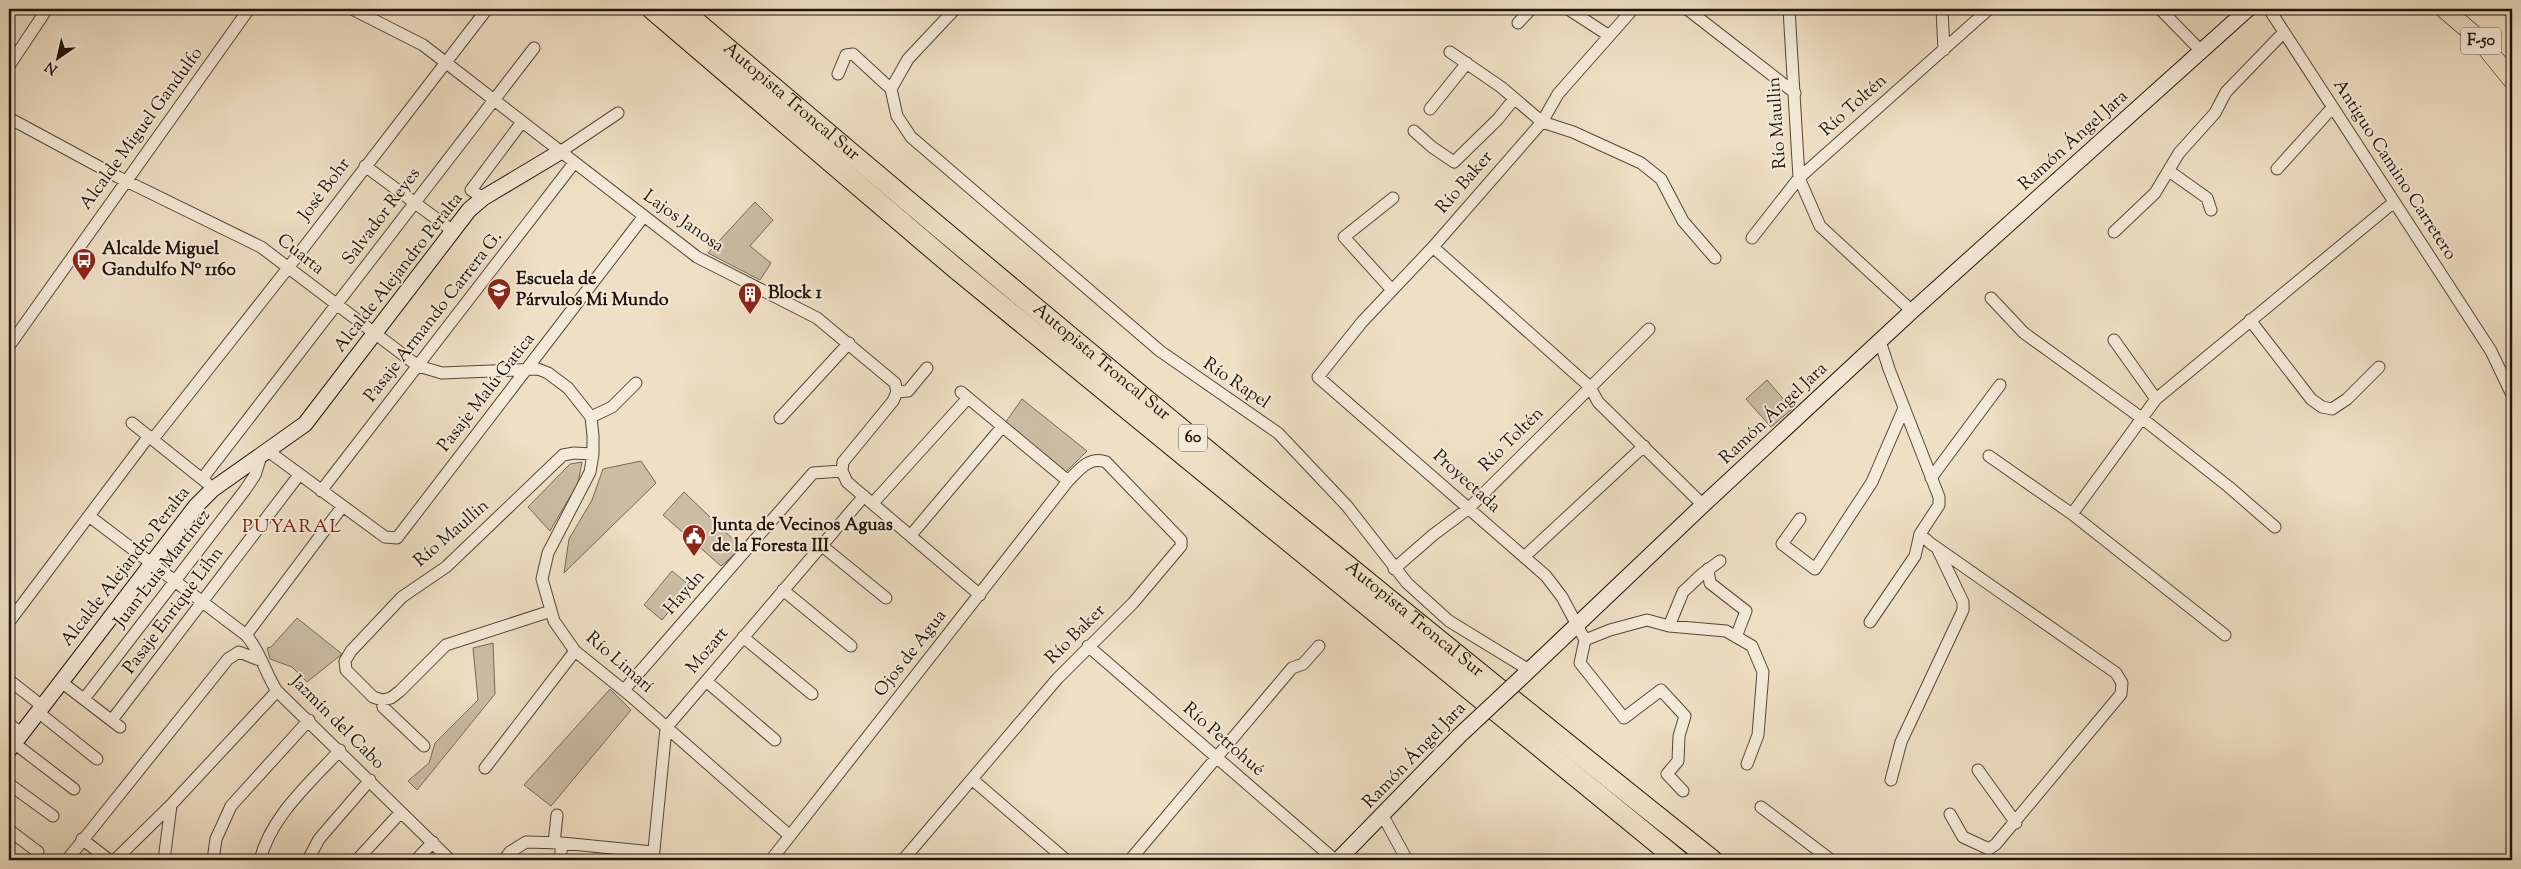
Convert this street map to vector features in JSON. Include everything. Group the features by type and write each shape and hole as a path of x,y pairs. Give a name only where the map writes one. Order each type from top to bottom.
{"highway":[{"name":"Autopista Troncal Sur","path":"652,9 954,267 1678,860"},
{"name":"Autopista Troncal Sur","path":"681,9 948,236 1413,620 1712,860"}],"main road":[{"name":"Ramón Ángel Jara","path":"1336,860 1383,816 1458,736 1703,504 1880,341 2248,9"},
{"name":"F-50","path":"2444,9 2478,38 2512,80"},
{"name":"F-50","path":"2463,9 2490,33 2512,63"},
{"name":"Alcalde Alejandro Peralta","path":"15,742 196,506 208,484 264,454 305,424 469,210 483,198 560,152"}],"street":[{"path":"9,66 47,9"},
{"name":"Alcalde Miguel Gandulfo","path":"9,346 249,9"},
{"name":"Lajos Janosa","path":"352,9 423,45 697,257 817,318 895,383 897,392"},
{"name":"José Bohr","path":"9,622 151,437 288,268 487,9"},
{"path":"838,74 846,56 854,54 891,89 908,59 955,9"},
{"path":"1518,23 1531,9"},
{"path":"1568,9 1608,35"},
{"name":"Río Baker","path":"1318,377 1362,322 1433,247 1542,122 1558,94 1608,35 1634,9"},
{"path":"1687,9 1794,93"},
{"name":"Río Maullin","path":"1790,9 1800,178 1820,226 1912,312"},
{"path":"1942,9 1944,50"},
{"name":"Río Toltén","path":"1752,238 1800,178 1989,9"},
{"path":"2160,9 2202,52"},
{"name":"Antiguo Camino Carretero","path":"2269,9 2491,350 2512,395"},
{"path":"2114,232 2155,192 2179,153 2215,113 2226,92 2284,32"},
{"name":"Salvador Reyes","path":"208,484 336,305 534,48"},
{"path":"1450,52 1467,63 1542,122 1574,132 1641,162 1661,179 1683,221 1714,258"},
{"path":"1430,109 1467,63"},
{"name":"Río Rapel","path":"891,89 897,116 911,137 1160,351 1278,434 1347,506 1394,569 1449,621 1525,674"},
{"path":"1414,131 1432,148 1454,162 1498,119 1514,99"},
{"path":"2277,168 2332,108"},
{"path":"560,152 618,113"},
{"name":"Cuarta","path":"9,118 127,181 245,237 418,366 442,373 528,369 548,373 568,388 591,417"},
{"name":"Alcalde Alejandro Peralta","path":"483,198 471,190 522,122"},
{"name":"Pasaje Armando Carrera G.","path":"321,491 574,163"},
{"path":"365,166 453,231"},
{"path":"2168,170 2207,198 2211,210"},
{"path":"1392,290 1344,237 1393,198"},
{"path":"2072,514 2156,399 2394,202"},
{"name":"Pasaje Malú Gatica","path":"342,507 385,537 397,538 644,216"},
{"path":"1433,247 1590,387 1598,402 1703,504"},
{"path":"1991,298 2024,333 2142,419 2229,487 2275,527"},
{"path":"2250,320 2311,399 2322,407 2332,409 2347,399 2378,367"},
{"name":"Río Toltén","path":"1394,569 1433,535 1469,508 1649,329"},
{"path":"2114,340 2156,399"},
{"path":"1870,622 1915,556 1920,534 1939,505 1939,497 1880,341"},
{"path":"780,418 848,343"},
{"path":"927,368 908,391 897,392 892,402 843,462 842,471 847,482 980,595"},
{"name":"Proyectada","path":"1318,377 1546,576 1562,597 1585,640"},
{"path":"591,417 612,407 636,383"},
{"path":"1931,478 2000,385"},
{"name":"Mozart","path":"666,728 821,545 869,499 964,396 1002,427"},
{"path":"1800,519 1782,544 1814,569 1872,482 1904,408"},
{"name":"Río Limarí","path":"591,417 593,454 590,472 548,553 542,579 554,621 575,651 624,690 790,836"},
{"path":"132,423 208,484"},
{"path":"911,535 1002,427 1068,481"},
{"path":"1524,557 1644,446"},
{"name":"Río Maullin","path":"382,700 373,697 346,670 345,661 351,651 402,597 446,567 563,456 574,453 593,454"},
{"path":"246,635 342,507 299,475 264,454"},
{"name":"Juan Luis Martínez","path":"84,699 245,490 255,475 264,454"},
{"path":"1989,456 2072,514 2225,635"},
{"name":"Río Baker","path":"903,860 1058,679 1088,646 1134,603 1181,546 1181,540 1106,462 1098,459 1089,461 1079,470"},
{"name":"Ojos de Agua","path":"771,860 1068,481 1079,470"},
{"name":"Haydn","path":"624,690 813,473 842,471"},
{"name":"Pasaje Enrique Lihn","path":"84,699 116,723 203,602 299,475"},
{"name":"Jazmín del Cabo","path":"89,516 246,635 255,646 267,676 278,691 450,860"},
{"path":"1920,534 1938,549 2116,673 2122,683 2121,694 2016,824 1990,849 1984,860"},
{"path":"821,545 886,598"},
{"path":"1891,780 1901,742 1963,610 1963,602 1938,549"},
{"path":"1670,626 1683,592 1708,569 1720,561"},
{"path":"1708,569 1710,583 1746,611 1736,637"},
{"path":"783,590 850,646"},
{"path":"424,746 383,707 382,700 391,698 400,691 446,645 551,612"},
{"path":"1683,791 1667,774 1678,761 1679,736 1685,716 1661,690 1624,718 1580,663 1585,640 1610,630 1647,620 1670,626 1726,631 1752,646 1763,672 1758,735 1747,764"},
{"path":"743,637 812,694"},
{"name":"Río Petrohué","path":"1088,646 1336,860"},
{"path":"1130,860 1292,668 1303,664 1319,646"},
{"path":"485,768 575,651"},
{"path":"66,860 228,659 239,652 262,661"},
{"path":"9,680 97,759"},
{"path":"60,681 84,699"},
{"path":"706,681 775,740"},
{"path":"115,860 171,805 278,691"},
{"path":"213,860 216,839 231,806 309,720"},
{"path":"9,724 15,742 74,789"},
{"path":"504,860 510,852 526,842 558,843 653,856 666,728"},
{"path":"260,860 266,840 274,824 340,750"},
{"path":"1978,770 2016,824"},
{"path":"308,860 319,839 370,780"},
{"path":"972,780 1066,860"},
{"path":"9,784 53,816"},
{"path":"164,860 171,805"},
{"path":"1761,807 1831,860"},
{"path":"357,860 401,812"},
{"path":"1950,814 1963,837 1990,849"},
{"path":"557,815 560,860"},
{"path":"1383,816 1407,860"},
{"path":"9,830 38,852"},
{"path":"82,839 109,860"},
{"path":"416,860 432,842"}],"shaded area":[{"path":"755,202 773,220 750,246 771,263 760,280 708,253"},
{"path":"1767,380 1792,409 1771,427 1746,399"},
{"path":"1022,399 1087,451 1066,472 1005,423"},
{"path":"641,461 656,483 564,573 569,539 592,500 603,469"},
{"path":"582,462 578,483 550,531 528,507 570,464"},
{"path":"684,492 742,548 721,566 663,515"},
{"path":"672,571 690,586 662,620 644,605"},
{"path":"297,618 342,654 307,682 292,667 270,659 267,648 271,647"},
{"path":"493,643 495,694 417,790 408,781 429,763 435,743 478,700 473,648"},
{"path":"610,689 631,710 551,806 524,785"}],"place":[{"name":"Alcalde Miguel Gandulfo Nº 1160","path":"84,281"},
{"name":"Escuela de Párvulos Mi Mundo","path":"499,311"},
{"name":"Block 1","path":"750,315"},
{"name":"Junta de Vecinos Aguas de la Foresta III","path":"694,557"}],"district":[{"name":"PUYARAL","path":"292,527"}]}
